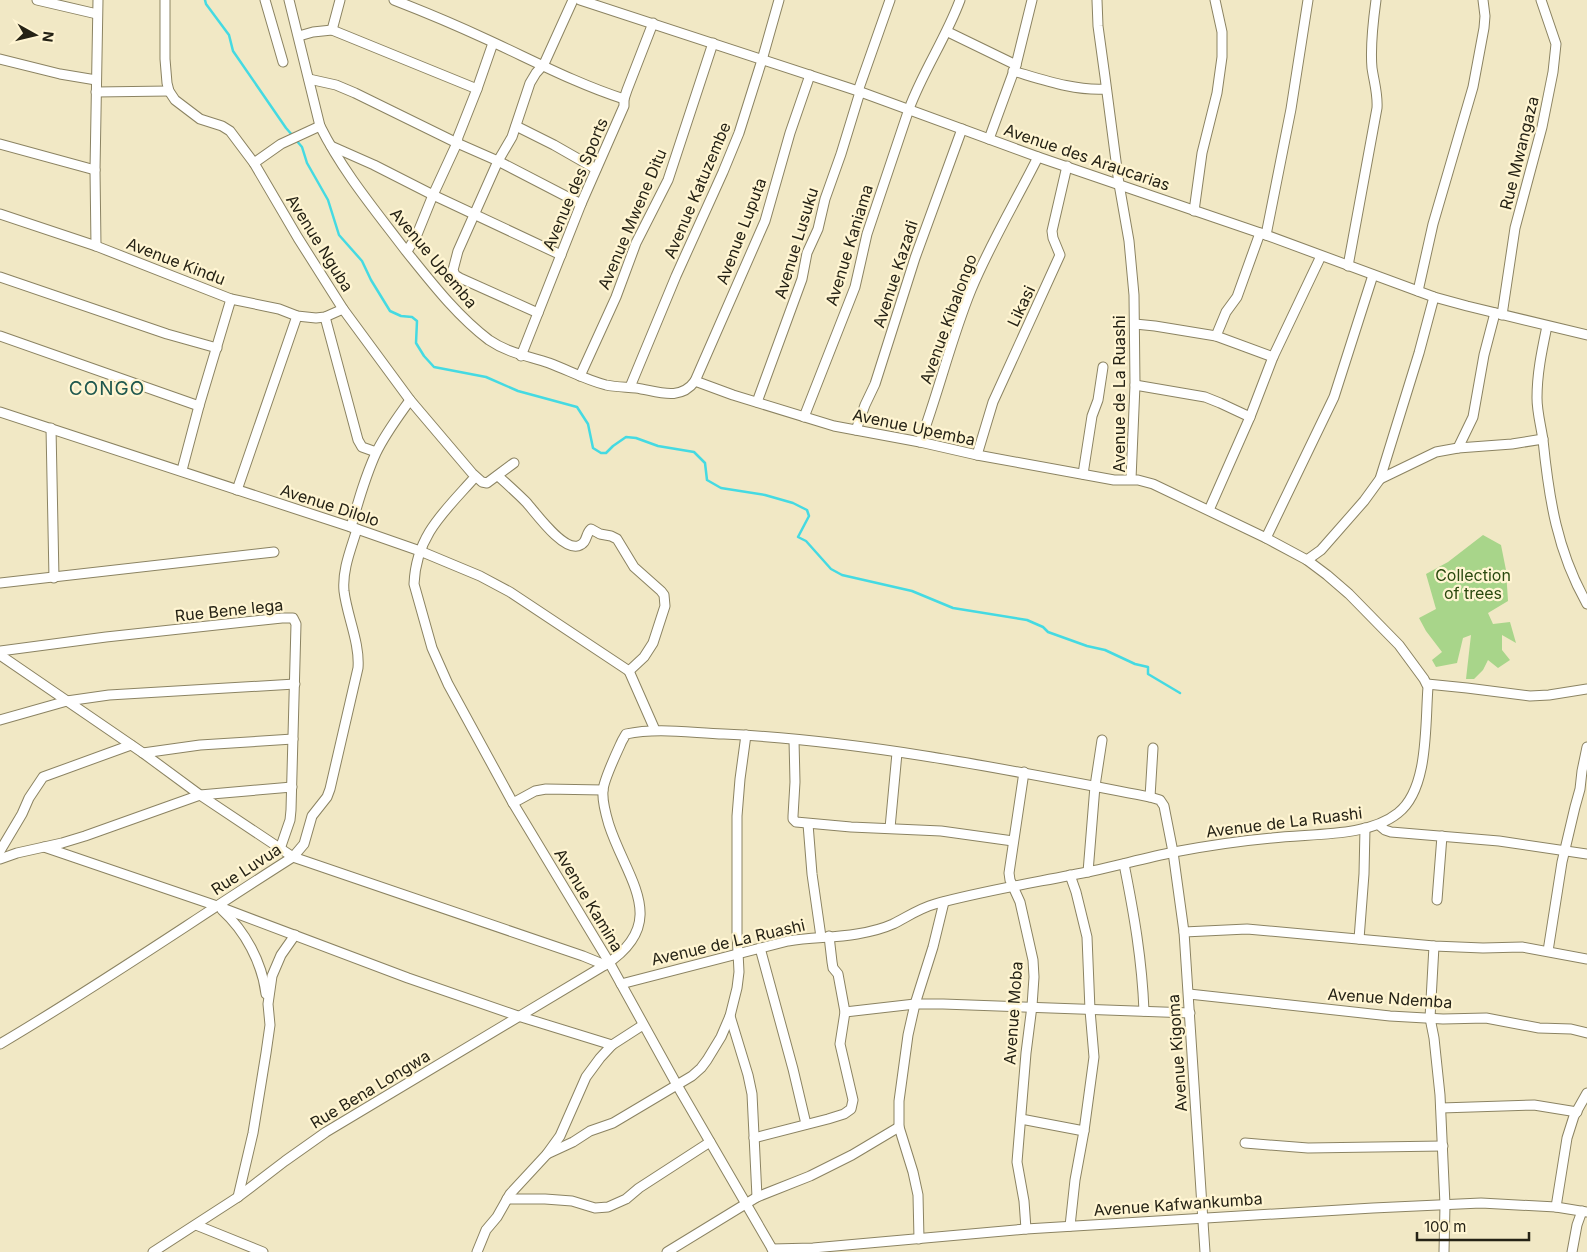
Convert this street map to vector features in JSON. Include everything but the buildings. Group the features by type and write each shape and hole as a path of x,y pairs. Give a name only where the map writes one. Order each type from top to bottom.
{"street":[{"path":"37,0 97,14"},
{"path":"96,246 95,170 98,0"},
{"path":"96,92 169,91 165,60 165,0"},
{"path":"265,0 283,62"},
{"name":"Avenue Upemba","path":"289,0 320,126 331,146 366,200 421,270 476,329 503,348 521,356 544,362 603,384 674,394 686,391"},
{"path":"332,30 340,0"},
{"path":"394,0 442,19 542,66 624,99"},
{"path":"538,313 460,278 453,273 453,265 498,161 509,144 530,83 542,66 573,0"},
{"name":"Avenue des Araucarias","path":"580,0 859,91 1038,157 1263,234 1434,297 1587,335"},
{"name":"Avenue Katuzembe","path":"630,387 741,126 779,0"},
{"name":"Avenue Lusuku","path":"757,402 802,279 807,253 818,229 824,199 841,154 859,91 890,0"},
{"name":"Avenue Kaniama","path":"804,417 855,287 869,229 914,94 948,32 960,0"},
{"path":"989,139 1015,68 1032,0"},
{"name":"Avenue de La Ruashi","path":"621,984 794,940 857,934 896,923 916,911 933,904 1012,886 1088,872 1173,852 1225,843 1275,837 1317,835 1379,825 1402,810 1414,793 1423,760 1427,684 1399,645 1349,594 1307,560 1209,510 1145,481 1131,479 1135,386 1135,324 1128,241 1106,89 1098,26 1097,0"},
{"path":"1194,211 1202,153 1217,93 1222,57 1222,32 1215,0"},
{"path":"1216,336 1226,312 1237,297 1263,234 1291,109 1308,0"},
{"path":"1348,266 1377,108 1378,97 1372,68 1376,0"},
{"path":"1418,291 1434,224 1473,87 1485,22 1483,0"},
{"name":"Rue Mwangaza","path":"1458,448 1473,417 1484,355 1498,314 1515,228 1542,127 1553,72 1556,44 1541,0"},
{"name":"Avenue des Sports","path":"521,356 581,204 624,106 624,99 653,23"},
{"path":"299,36 332,30 477,89"},
{"path":"948,32 1015,68 1052,82 1089,90 1106,89"},
{"path":"407,251 416,237 433,194 457,143 493,43"},
{"name":"Avenue Mwene Ditu","path":"580,376 616,297 636,243 668,180 713,44"},
{"path":"0,59 60,74 96,80"},
{"name":"Avenue Luputa","path":"686,391 695,381 767,216 790,133 810,75"},
{"path":"309,79 328,82 345,88 498,161 581,204"},
{"name":"Avenue Nguba","path":"169,91 175,100 191,114 208,123 227,128 254,163 293,230 343,309 410,400 475,476"},
{"path":"254,163 290,140 320,126"},
{"path":"516,126 596,169"},
{"name":"Avenue Kazadi","path":"856,430 875,384 915,258 962,129"},
{"path":"0,144 95,170"},
{"path":"331,146 561,255"},
{"name":"Avenue Kibalongo","path":"920,442 954,338 976,279 994,240 1038,157"},
{"name":"Likasi","path":"977,455 993,402 1060,255 1052,231 1067,166"},
{"name":"Avenue Kindu","path":"0,214 96,246 231,299 279,309 297,316 325,318"},
{"path":"1209,510 1250,417 1273,357 1321,256"},
{"path":"1266,538 1334,397 1373,275"},
{"path":"0,277 167,334 217,348"},
{"path":"1307,560 1321,550 1364,501 1380,479 1419,353 1434,297"},
{"path":"182,470 231,299"},
{"path":"343,309 325,318 358,440 362,447 376,452"},
{"path":"237,490 297,316"},
{"path":"1135,324 1216,336 1273,357"},
{"path":"1547,326 1538,371 1537,399 1548,487 1557,532 1575,582 1587,604"},
{"path":"0,336 199,406"},
{"path":"1083,474 1092,416 1098,400 1103,367"},
{"name":"Avenue Upemba","path":"695,381 834,426 1114,480 1131,479"},
{"path":"1135,386 1205,397 1250,417"},
{"name":"Rue Luvua","path":"0,1044 68,1003 294,857 304,844 312,814 327,797 330,789 358,668 358,654 344,588 347,564 364,483 376,452 410,400"},
{"name":"Avenue Dilolo","path":"0,412 182,470 420,551 497,584 629,671"},
{"path":"51,428 54,578"},
{"path":"1380,479 1428,455 1458,448 1512,444 1542,439"},
{"path":"475,476 486,484 514,463"},
{"name":"Avenue Kamina","path":"475,476 426,536 414,574 414,584 432,648 448,684 513,803 607,964 621,984 773,1250"},
{"path":"498,476 527,503 556,536 568,544 573,546 582,544 586,541 588,531 591,529 617,539 634,567 662,591 665,598 665,606 653,643 644,657 629,671 656,730"},
{"path":"0,583 274,552"},
{"name":"Rue Bene lega","path":"0,651 96,638 293,618 296,624 292,787 290,820 280,849"},
{"path":"0,655 143,753 200,795 294,857 607,964"},
{"path":"0,720 67,701 143,693 295,684"},
{"path":"1427,684 1530,696 1587,689"},
{"path":"513,803 535,791 546,789 602,790 626,734 656,730 746,735 938,758 1024,772 1150,797 1153,748"},
{"path":"547,1154 573,1142 590,1131 613,1123 677,1085 701,1068 718,1042 730,1016 739,972 737,816 746,735"},
{"path":"143,753 200,745 293,739"},
{"path":"794,740 795,782 793,819 796,822 851,827 941,831 1013,841"},
{"path":"1088,872 1095,786 1102,740"},
{"path":"0,851 22,814 29,798 43,777 131,745"},
{"path":"1548,951 1558,885 1580,788 1587,746"},
{"path":"890,828 897,753"},
{"name":"Avenue Moba","path":"1024,772 1009,873 1012,886 1020,902 1033,960 1034,977 1017,1162 1024,1201 1026,1229"},
{"path":"0,860 17,853 62,843 200,795 292,787"},
{"name":"Rue Bena Longwa","path":"153,1252 238,1197 285,1160 326,1132 607,964 628,947 640,923 641,912 636,889 613,838 605,813 602,790"},
{"name":"Avenue Kigoma","path":"1150,797 1157,798 1163,803 1173,852 1184,932 1205,1252"},
{"path":"754,1138 844,1114 851,1109 853,1100 840,1044 845,1012 838,974 833,968 812,874 808,824"},
{"path":"1379,825 1390,832 1499,841 1587,854"},
{"path":"1359,939 1365,828"},
{"path":"1437,900 1442,836"},
{"path":"44,847 217,906 408,978 518,1016 612,1045"},
{"path":"1124,864 1139,942 1144,1011"},
{"path":"1070,875 1088,937 1090,1010 1094,1057 1075,1180 1070,1226"},
{"path":"919,1239 918,1195 899,1127 899,1101 915,1004 933,947 944,902"},
{"path":"217,906 236,925 261,969 270,1025 253,1133 238,1197"},
{"path":"1184,932 1248,929 1434,946 1522,947 1587,959"},
{"path":"268,1004 275,969 281,955 295,935"},
{"path":"1434,946 1430,1018 1434,1038 1441,1108 1445,1205 1444,1252"},
{"path":"760,948 806,1124"},
{"name":"Avenue Ndemba","path":"1189,994 1390,1016 1486,1018 1539,1028 1571,1029 1587,1033"},
{"path":"845,1012 915,1004 1032,1006 1190,1013"},
{"path":"730,1016 752,1094 756,1196"},
{"path":"477,1252 486,1230 497,1218 507,1199 547,1154 566,1126 576,1097 586,1077 612,1045 643,1024"},
{"path":"1556,1207 1567,1138 1587,1092"},
{"path":"1441,1108 1534,1105 1581,1109"},
{"path":"1021,1119 1084,1131"},
{"path":"667,1252 756,1196 810,1176 852,1155 899,1127"},
{"path":"507,1199 572,1201 595,1208 608,1207 626,1199 639,1188 710,1142"},
{"path":"1245,1143 1308,1148 1443,1146"},
{"name":"Avenue Kafwankumba","path":"773,1250 1026,1229 1373,1208 1482,1203 1556,1207 1584,1211"},
{"path":"1572,1252 1576,1226 1584,1211"},
{"path":"196,1225 263,1252"}],"green space":[{"name":"Collection of trees","path":"1483,535 1501,545 1506,570 1508,601 1488,613 1493,624 1510,622 1516,643 1502,635 1502,650 1510,660 1498,668 1488,660 1483,670 1474,679 1466,679 1471,635 1463,638 1457,663 1436,667 1432,660 1442,652 1419,618 1436,609 1426,574 1448,562"}],"waterway":[{"path":"205,0 229,35 233,51 293,136"},
{"path":"296,140 302,147 307,163 328,200 339,235 362,261 390,311 401,316 412,317 417,321 416,343 434,367 486,377 518,391 577,407 588,424 593,448 601,453 606,453 626,437 636,438 658,446 694,452 705,463 707,480 721,488 765,495 793,503 807,510 809,516 798,537 806,541 831,569 842,575 912,591 953,608 1027,620 1043,627 1048,632 1087,646 1105,650 1135,664 1148,667 1148,674 1180,693"}],"district":[{"name":"CONGO","path":"107,388"}]}
